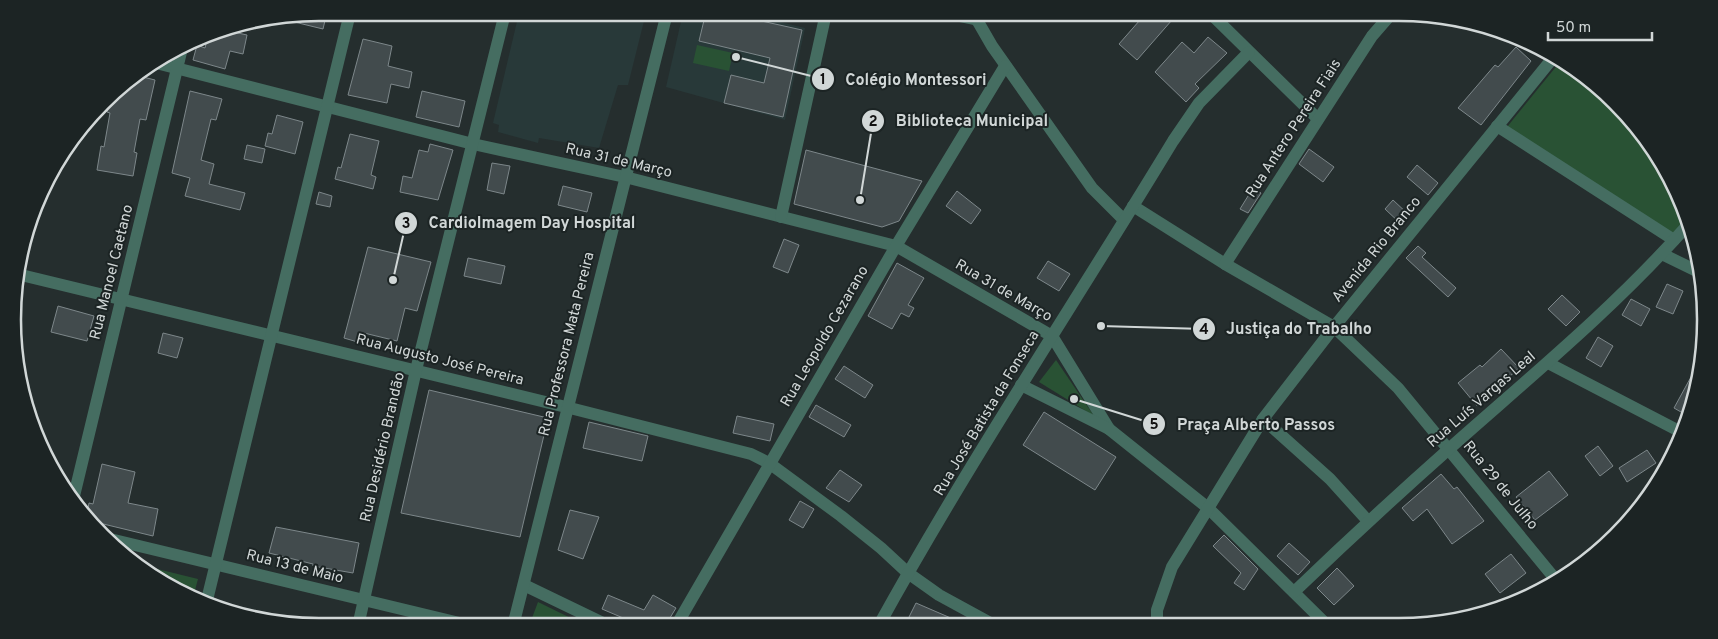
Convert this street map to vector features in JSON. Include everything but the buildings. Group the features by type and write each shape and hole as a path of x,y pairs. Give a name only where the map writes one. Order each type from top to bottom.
{"street":[{"path":"208,596 348,21"},
{"name":"Rua Desidério Brandão","path":"360,618 416,370 502,21"},
{"name":"Rua Professora Mata Pereira","path":"514,618 665,21"},
{"path":"781,217 824,21"},
{"path":"977,21 1005,66 1092,188 1124,220"},
{"path":"1219,21 1318,119"},
{"name":"Rua Antero Pereira Fiais","path":"1225,264 1372,36 1384,21"},
{"name":"Rua José Batista da Fonseca","path":"883,618 1021,385 1185,122 1199,104 1250,52"},
{"name":"Rua Manoel Caetano","path":"75,490 180,56"},
{"name":"Avenida Rio Branco","path":"1157,618 1157,610 1172,567 1263,420 1334,327 1550,62"},
{"name":"Rua 31 de Março","path":"164,65 326,108 473,144 625,177 896,246 1052,336"},
{"name":"Rua Leopoldo Cezarano","path":"681,618 896,246 1005,66"},
{"path":"1497,126 1674,240"},
{"name":"Rua 29 de Julho","path":"1133,206 1225,264 1334,327 1391,380 1450,448 1552,575"},
{"name":"Rua Luís Vargas Leal","path":"1294,592 1368,521 1548,363 1662,254 1683,230"},
{"path":"1662,254 1692,269"},
{"name":"Rua Augusto José Pereira","path":"25,276 734,448 769,463 881,548 908,573 939,595 981,618"},
{"path":"1052,336 1109,429"},
{"path":"1548,363 1676,429"},
{"path":"1021,385 1109,429 1208,508 1320,618"},
{"path":"1263,420 1330,478 1368,521"},
{"name":"Rua 13 de Maio","path":"120,541 437,618"},
{"path":"524,586 591,618"}],"shaded area":[{"path":"517,21 644,21 628,85 618,85 599,148 539,138 538,143 498,132 499,125 493,123"},
{"path":"681,21 777,21 805,28 785,120 666,87"}],"green space":[{"path":"697,45 733,53 729,71 693,63"},
{"path":"1556,67 1595,95 1635,138 1657,170 1682,226 1672,235 1507,127"},
{"path":"1056,360 1094,416 1039,382"},
{"path":"157,569 198,579 195,590"},
{"path":"538,602 571,618 532,618"}],"place":[{"name":"Colégio Montessori","path":"736,57"},
{"name":"Biblioteca Municipal","path":"860,200"},
{"name":"CardioImagem Day Hospital","path":"393,280"},
{"name":"Justiça do Trabalho","path":"1101,326"},
{"name":"Praça Alberto Passos","path":"1074,399"}]}
